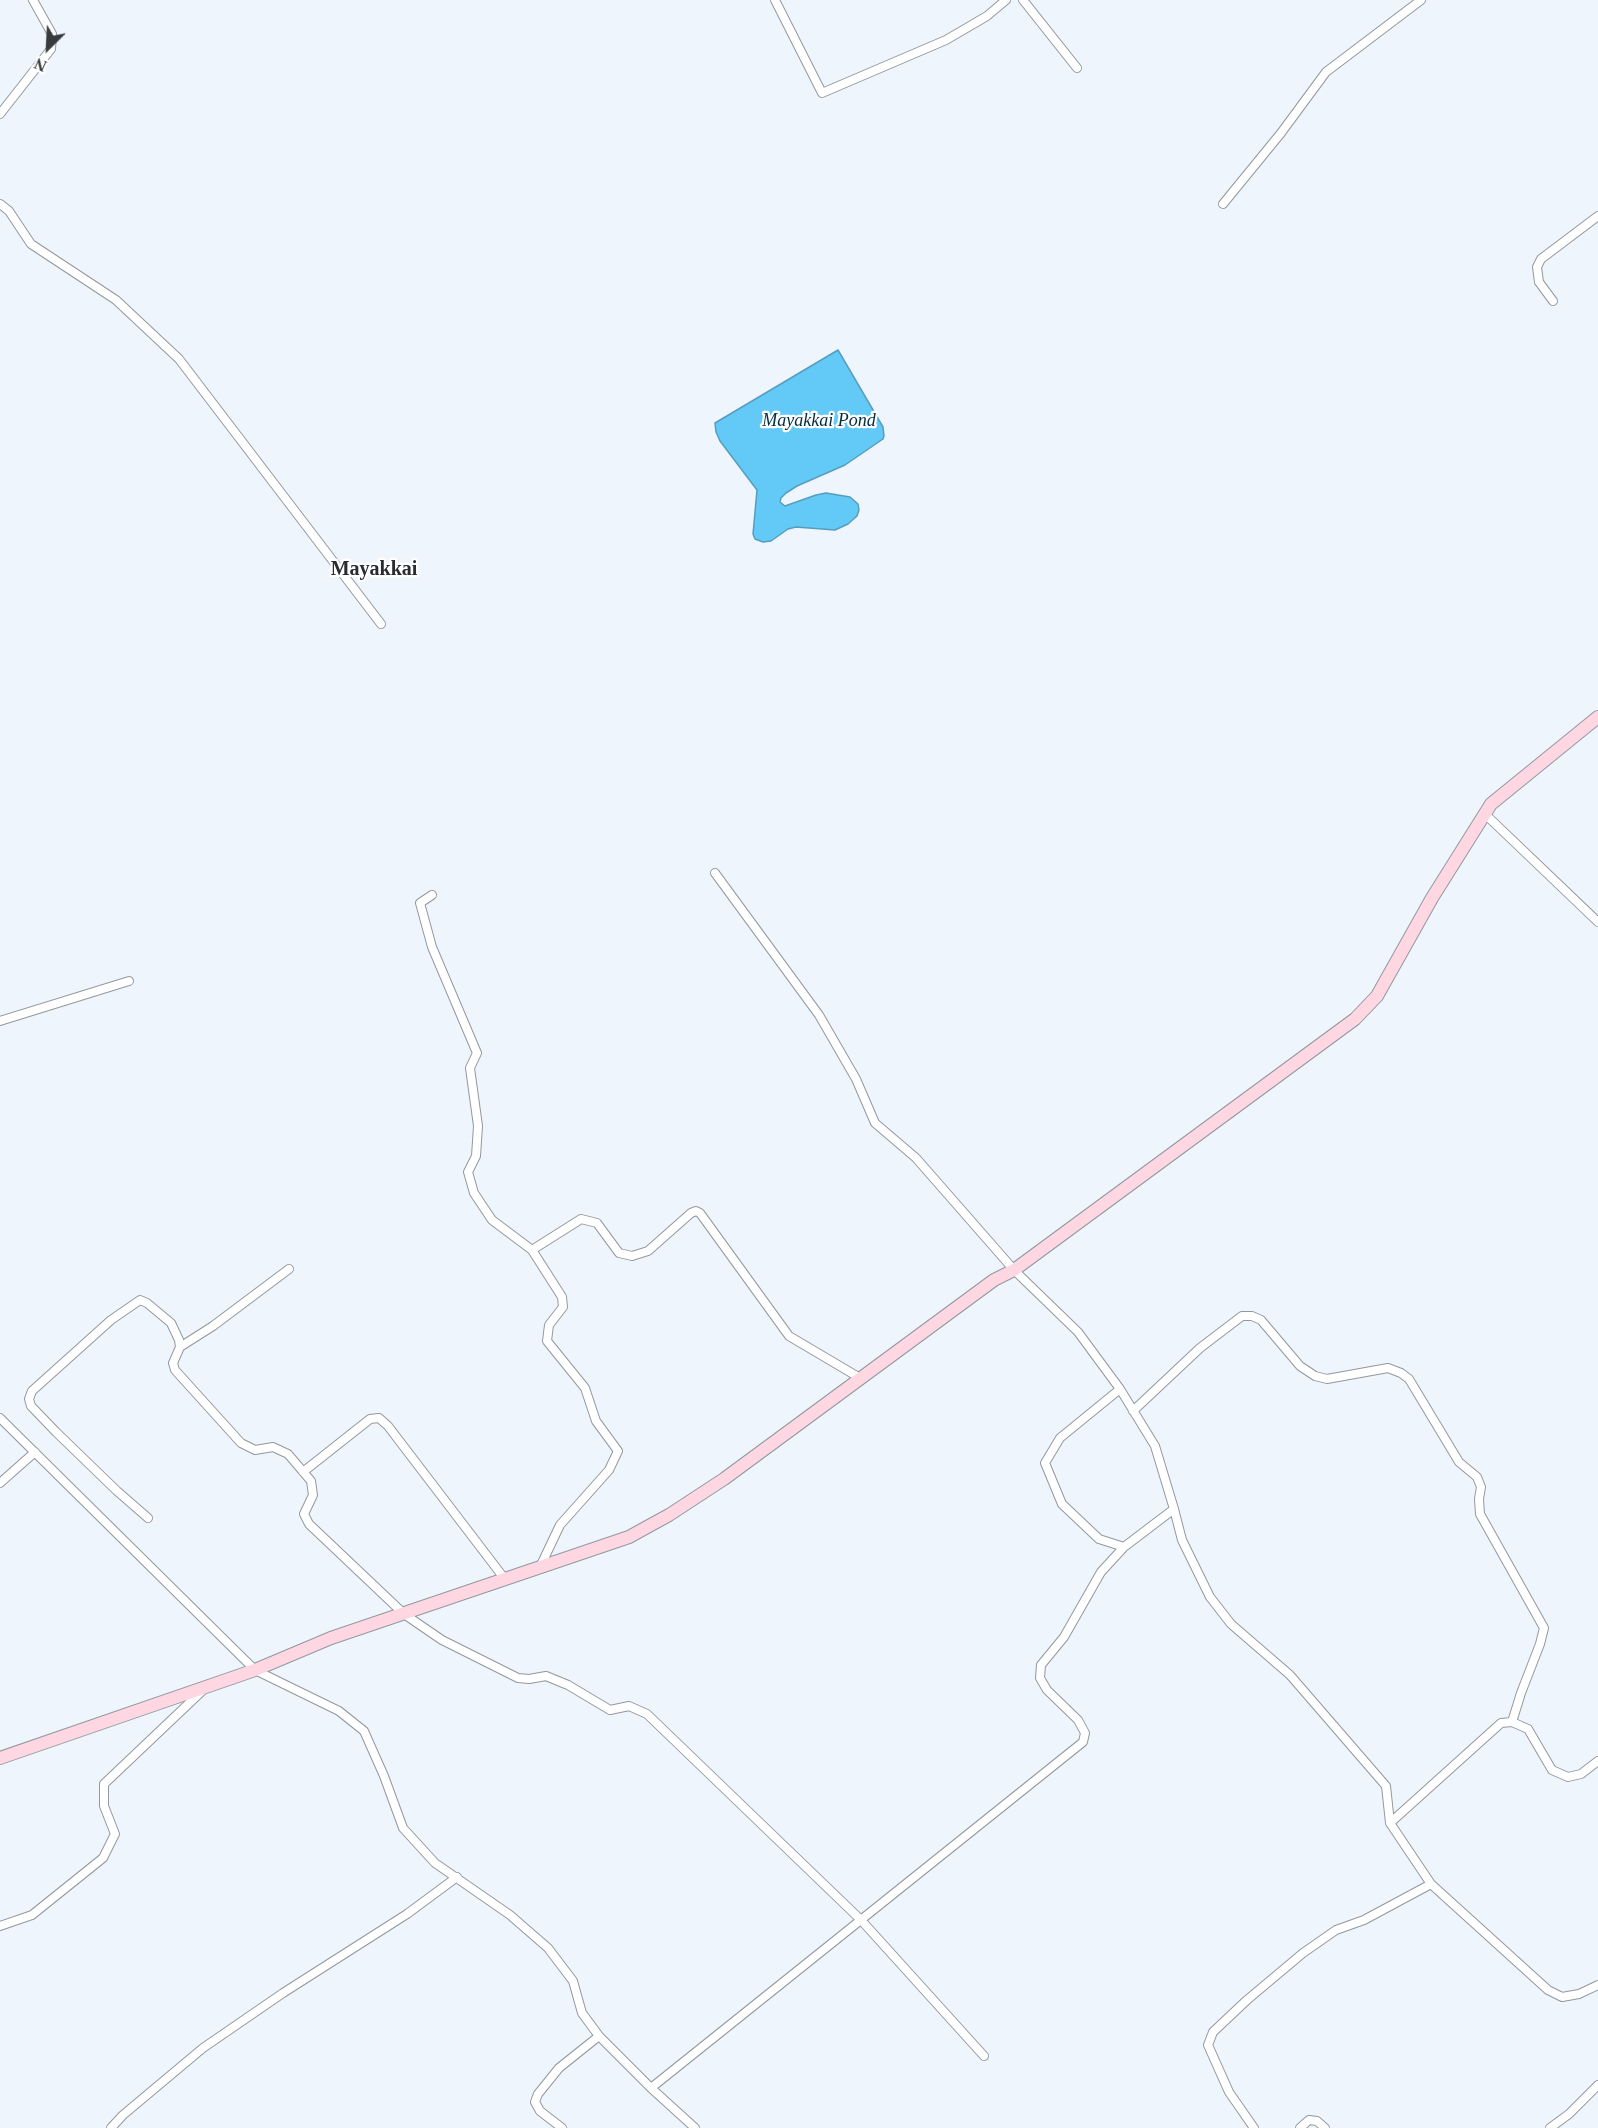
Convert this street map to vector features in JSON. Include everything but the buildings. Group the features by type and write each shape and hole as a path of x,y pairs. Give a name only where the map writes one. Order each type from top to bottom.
{"street":[{"path":"0,114 51,49 52,34 33,0"},
{"path":"775,0 822,93 946,40 987,16 1006,0"},
{"path":"1023,0 1077,68"},
{"path":"1223,204 1281,133 1326,72 1421,0"},
{"path":"0,204 9,211 31,244 116,300 179,359 381,624"},
{"path":"1553,300 1539,282 1537,267 1541,259 1598,216"},
{"path":"0,1758 255,1670 332,1638 629,1536 669,1515 724,1479 994,1280 1014,1270 1355,1019 1377,996 1432,898 1491,804 1598,717"},
{"path":"1485,814 1598,922"},
{"path":"714,873 819,1015 856,1079 875,1123 916,1158 1014,1270 1078,1332 1120,1389 1155,1446 1182,1540 1210,1598 1231,1624 1290,1675 1386,1786 1390,1823 1431,1884 1548,1990 1562,1996 1579,1994 1598,1985"},
{"path":"432,895 420,903 432,947 477,1053 470,1068 478,1126 476,1156 468,1172 474,1193 492,1220 532,1250 562,1296 563,1307 549,1325 547,1341 585,1388 596,1421 618,1451 609,1470 560,1525 541,1565"},
{"path":"0,1021 129,981"},
{"path":"532,1250 581,1219 597,1222 619,1253 632,1256 648,1251 696,1211 700,1213 789,1336 860,1378"},
{"path":"180,1347 213,1326 289,1269"},
{"path":"147,1518 56,1432 31,1406 29,1399 32,1391 136,1300 147,1303 171,1323 180,1347 173,1363 175,1370 241,1443 255,1450 273,1447 288,1454 311,1481 313,1495 304,1514 309,1524 404,1614 442,1641 518,1678 546,1676 568,1685 610,1710 629,1706 647,1714 861,1920 984,2056"},
{"path":"1133,1411 1200,1348 1242,1316 1252,1316 1261,1320 1300,1366 1315,1376 1327,1379 1388,1368 1409,1379 1459,1462 1478,1477 1481,1487 1480,1514 1544,1628 1512,1722"},
{"path":"1120,1389 1060,1438 1045,1463 1062,1504 1100,1539 1124,1548"},
{"path":"0,1418 255,1670 339,1711 364,1731 403,1828 435,1863 510,1915 548,1948 573,1981 582,2013 598,2036 695,2128"},
{"path":"303,1472 370,1419 379,1418 388,1426 504,1578"},
{"path":"0,1483 34,1452"},
{"path":"651,2088 1083,1742 1085,1732 1078,1720 1047,1690 1040,1678 1041,1665 1064,1638 1101,1572 1124,1548 1174,1509"},
{"path":"0,1926 32,1915 103,1858 114,1834 104,1806 104,1784 207,1686"},
{"path":"1390,1823 1501,1723 1512,1722 1528,1729 1551,1770 1568,1777 1581,1774 1598,1761"},
{"path":"111,2128 123,2115 203,2048 283,1993 407,1914 458,1877"},
{"path":"1254,2128 1229,2092 1208,2045 1213,2032 1295,1960 1336,1930 1364,1920 1431,1884"},
{"path":"562,2128 540,2111 535,2102 538,2094 559,2068 598,2036"},
{"path":"1550,2128 1569,2114 1598,2085"},
{"path":"1300,2128 1309,2120 1317,2121 1325,2128"}],"water":[{"name":"Mayakkai Pond","path":"838,350 883,427 883,439 845,465 797,486 786,493 780,502 785,506 826,493 850,497 858,504 857,516 848,524 835,530 796,527 788,529 771,541 763,542 755,539 753,534 757,490 720,441 715,423"}],"district":[{"name":"Mayakkai","path":"374,570"}]}
